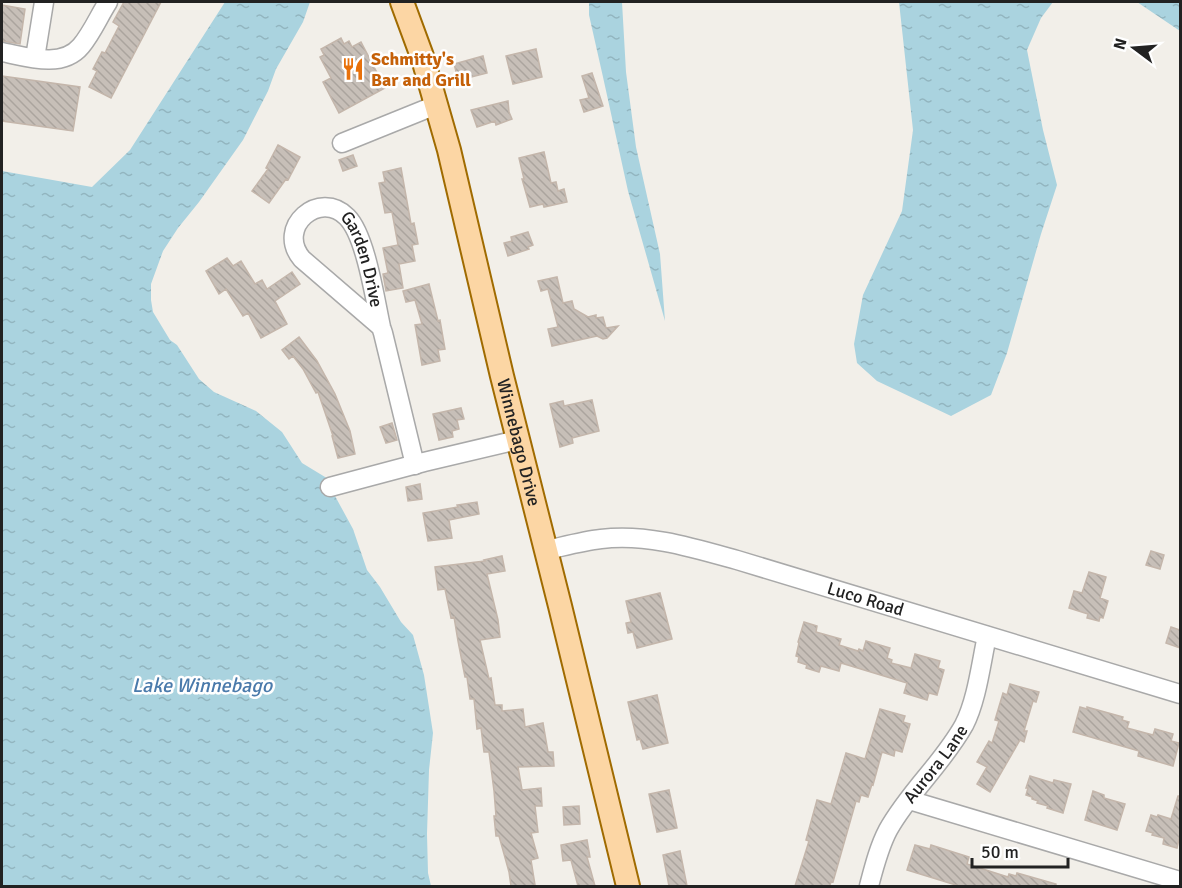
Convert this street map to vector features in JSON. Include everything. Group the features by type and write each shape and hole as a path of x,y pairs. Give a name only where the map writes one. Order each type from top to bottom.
{"main road":[{"name":"Winnebago Drive","path":"402,2 423,59 449,150 628,886"}],"street":[{"path":"35,58 44,2"},
{"path":"2,52 35,58 65,57 85,41 108,2"},
{"path":"342,142 436,105"},
{"name":"Garden Drive","path":"381,327 298,256 293,235 305,214 322,206 334,208 347,217 358,236 368,264 415,465"},
{"path":"330,487 518,440"},
{"name":"Luco Road","path":"547,550 602,538 673,543 737,560 1180,694"},
{"name":"Aurora Lane","path":"869,886 883,841 894,820 955,739 967,718 972,707 987,636"},
{"path":"909,800 1180,881"}],"water":[{"name":"Lake Winnebago","path":"225,2 310,2 303,22 276,69 268,91 243,140 163,251 151,284 153,312 170,340 177,345 199,379 214,392 256,411 282,432 302,463 330,480 335,496 353,529 367,570 401,622 413,635 424,675 433,733 427,834 428,873 431,886 2,886 2,171 92,187 130,150"},
{"path":"589,2 622,2 626,72 636,147 660,254 665,321 628,191 589,15"},
{"path":"899,2 1053,2 1041,18 1027,50 1057,185 1007,353 991,395 951,416 877,381 857,363 854,344 863,295 902,211 913,130"},
{"path":"1137,2 1180,2 1180,31"}],"building":[{"path":"124,2 161,2 111,98 89,87 97,71 93,69 102,52 105,53 119,26 113,22"},
{"path":"2,5 25,9 20,44 2,41"},
{"name":"Schmitty's Bar and Grill","path":"341,38 344,44 349,41 352,47 361,42 385,88 339,113 323,82 331,78 320,57 324,55 321,49"},
{"path":"536,49 542,77 513,84 506,56"},
{"path":"483,56 487,73 463,79 461,74 457,75 454,64"},
{"path":"592,73 603,106 584,112 580,100 589,98 582,76"},
{"path":"2,76 80,87 73,131 2,121"},
{"path":"508,101 512,119 496,125 495,121 477,127 471,110"},
{"path":"278,145 300,157 288,180 286,179 269,203 252,191 268,169 266,168"},
{"path":"544,152 551,183 556,182 558,191 564,189 567,202 544,207 543,204 530,207 519,158"},
{"path":"353,155 357,166 343,171 339,160"},
{"path":"401,168 411,224 414,223 418,244 412,245 415,261 399,264 403,288 386,291 383,274 388,273 383,248 398,245 392,212 385,213 379,183 385,182 383,172"},
{"path":"528,232 533,245 528,247 529,249 508,256 504,243 512,241 511,237"},
{"path":"227,258 233,266 241,261 255,284 262,280 267,289 292,272 300,284 275,301 287,324 261,338 248,313 243,316 226,289 219,294 206,271"},
{"path":"557,277 563,303 572,301 574,309 588,317 596,315 596,318 603,317 606,328 618,326 607,338 597,336 552,346 548,329 558,327 548,289 541,291 538,281"},
{"path":"429,284 438,321 440,320 445,349 438,350 440,361 422,365 415,325 422,324 415,300 406,302 403,291"},
{"path":"299,337 317,361 335,394 350,431 355,454 338,458 318,392 316,393 293,356 289,359 282,350"},
{"path":"592,400 599,431 572,438 573,443 560,447 550,404 563,401 564,406"},
{"path":"461,408 464,419 457,420 459,429 452,431 453,437 439,440 433,414"},
{"path":"392,423 397,440 386,443 380,427"},
{"path":"420,484 422,499 408,501 406,487"},
{"path":"477,502 479,514 449,520 452,538 428,541 423,513"},
{"path":"1151,551 1164,555 1160,569 1146,565"},
{"path":"502,556 505,571 487,574 500,637 480,640 489,679 491,678 495,705 502,705 502,711 523,709 525,727 543,723 548,752 553,752 554,766 518,767 522,790 541,788 542,806 535,806 538,832 531,833 538,858 531,860 535,885 529,886 511,886 499,836 496,836 489,752 484,752 481,728 477,729 474,699 470,699 454,617 451,618 445,589 438,590 435,567 485,561"},
{"path":"1089,572 1106,577 1100,598 1108,601 1103,618 1100,617 1099,621 1087,618 1088,614 1069,608 1074,591 1082,593"},
{"path":"660,593 672,639 637,648 633,632 628,633 626,623 631,622 626,601"},
{"path":"804,622 817,626 816,632 841,639 839,645 858,651 859,649 863,651 866,641 890,648 887,658 892,660 891,663 911,668 915,654 940,661 938,668 944,670 937,695 929,693 927,700 904,693 907,683 841,663 839,671 821,666 819,672 806,668 807,665 798,662 799,657 796,656"},
{"path":"1171,627 1180,630 1180,648 1166,643"},
{"path":"1010,684 1039,692 1036,702 1033,701 1024,731 1027,731 1024,742 1020,740 990,792 977,784 987,767 977,762 989,741 992,743 999,721 995,720 1003,693 1007,695"},
{"path":"657,695 668,743 643,749 640,739 637,740 628,702"},
{"path":"1080,707 1123,717 1122,720 1129,722 1127,728 1153,735 1155,729 1173,734 1171,741 1179,743 1173,766 1138,756 1139,751 1073,732"},
{"path":"880,709 905,716 903,722 910,724 902,752 895,750 894,756 882,752 868,797 861,795 859,802 856,801 830,886 795,886 809,841 806,840 817,800 831,804 846,753 865,759"},
{"path":"1030,776 1053,783 1054,780 1071,784 1063,813 1047,808 1048,806 1037,803 1038,801 1026,795"},
{"path":"669,790 677,828 657,832 649,794"},
{"path":"1093,791 1104,795 1104,798 1125,804 1117,830 1085,820"},
{"path":"1178,796 1180,796 1180,835 1177,848 1163,844 1164,838 1146,831 1151,815 1171,819"},
{"path":"579,806 580,824 564,825 563,807"},
{"path":"587,840 590,857 587,857 595,886 578,886 571,860 563,861 561,845"},
{"path":"915,845 930,849 931,845 969,857 967,864 1008,877 1009,874 1016,876 1017,873 1056,884 1056,886 959,886 907,870"},
{"path":"680,851 687,886 669,886 663,855"}],"place":[{"name":"Schmitty's Bar and Grill","path":"353,69"}]}
